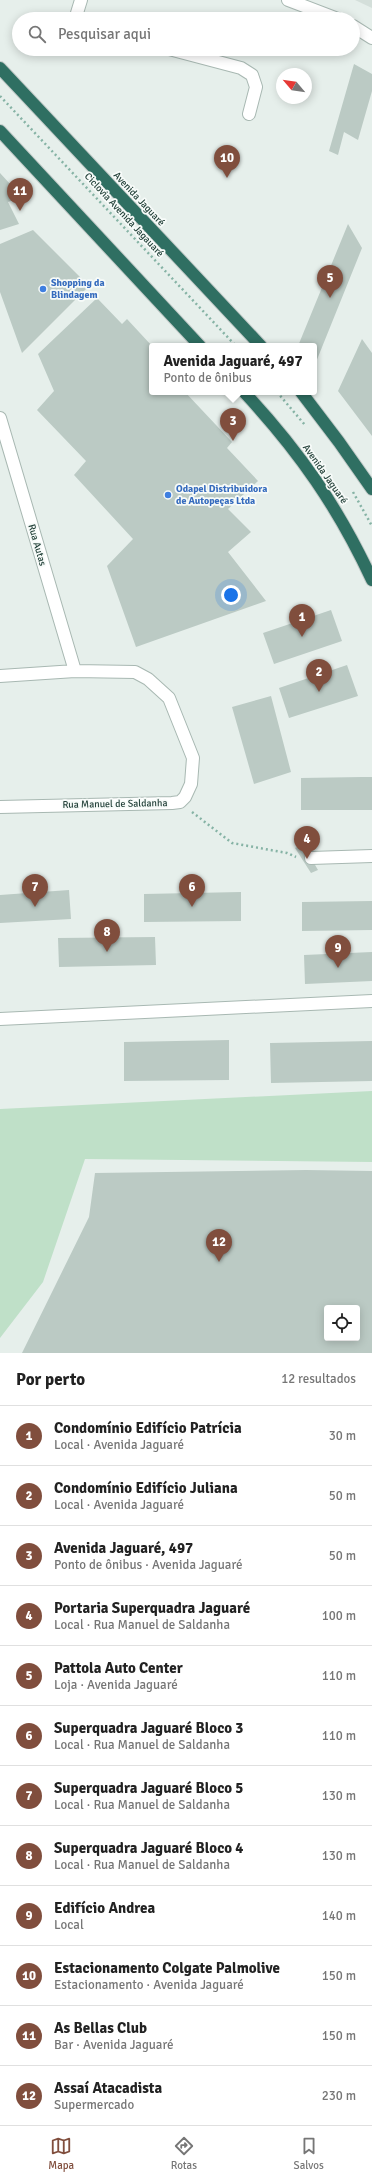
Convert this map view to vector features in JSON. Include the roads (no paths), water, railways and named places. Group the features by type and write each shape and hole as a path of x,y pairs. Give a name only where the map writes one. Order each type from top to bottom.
{"highway":[{"name":"Avenida Jaguaré","path":"0,68 258,343"},
{"path":"0,131 197,343"},
{"name":"Avenida Jaguaré","path":"247,395 279,431 318,482 341,519 372,580"},
{"path":"303,395 348,454 372,489"}],"street":[{"path":"78,12 81,0"},
{"path":"288,0 320,12"},
{"path":"360,30 372,38"},
{"path":"196,56 241,68 252,75 256,87 249,114"},
{"name":"Rua Autas","path":"0,418 75,671"},
{"name":"Rua Manuel de Saldanha","path":"0,676 75,671 135,672 148,679 169,698 192,758 191,784 186,797 180,802 0,807"},
{"path":"306,859 372,856"},
{"path":"0,1019 372,1001"}],"place":[{"name":"Estacionamento Colgate Palmolive","path":"227,178"},
{"name":"As Bellas Club","path":"20,211"},
{"name":"Shopping da Blindagem","path":"43,289"},
{"name":"Pattola Auto Center","path":"330,298"},
{"name":"Avenida Jaguaré, 497","path":"233,441"},
{"name":"Odapel Distribuidora de Autopeças Ltda","path":"168,495"},
{"name":"Condomínio Edifício Patrícia","path":"302,637"},
{"name":"Condomínio Edifício Juliana","path":"319,692"},
{"name":"Portaria Superquadra Jaguaré","path":"307,859"},
{"name":"Superquadra Jaguaré Bloco 5","path":"35,907"},
{"name":"Superquadra Jaguaré Bloco 3","path":"192,907"},
{"name":"Superquadra Jaguaré Bloco 4","path":"107,952"},
{"name":"Edifício Andrea","path":"338,968"},
{"name":"Assaí Atacadista","path":"219,1262"}]}
